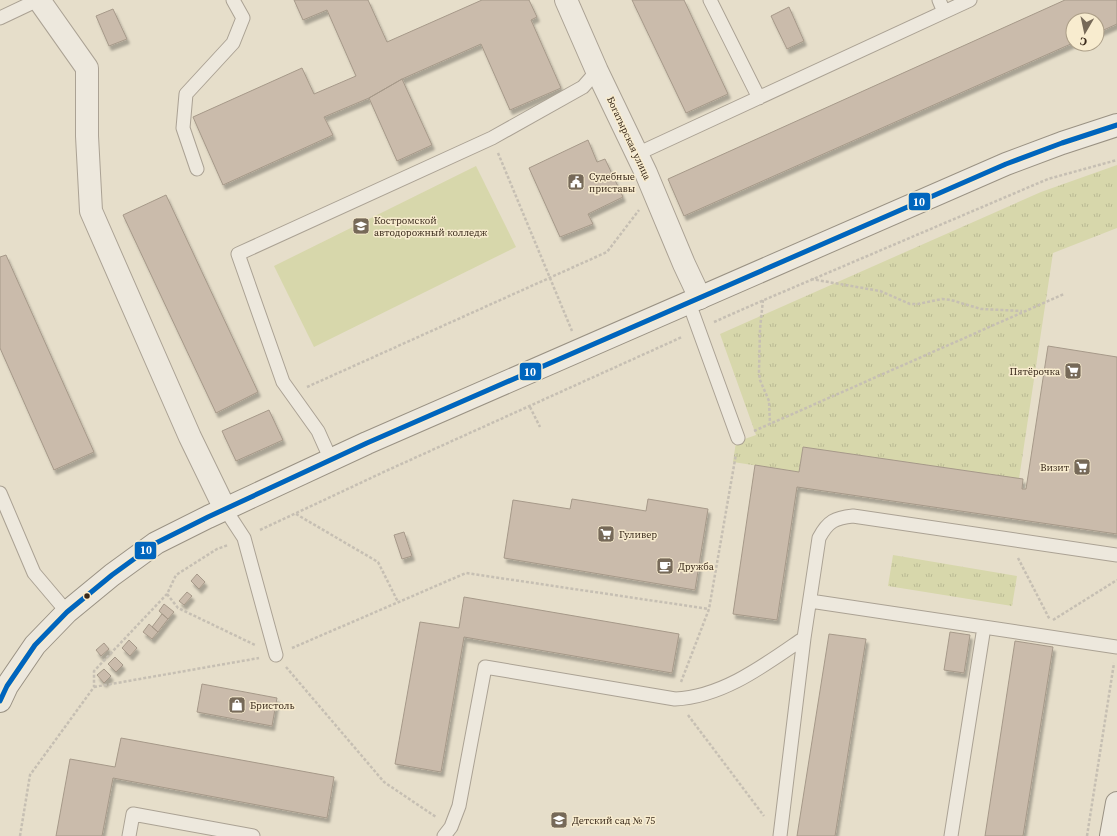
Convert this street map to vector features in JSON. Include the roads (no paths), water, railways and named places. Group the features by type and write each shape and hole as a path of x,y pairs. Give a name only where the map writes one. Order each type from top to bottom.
{"main road":[{"path":"38,0 87,68 87,136 91,211 190,438 225,509"},
{"name":"Богатырская улица","path":"566,0 597,71 637,154 684,264 694,300"},
{"path":"2,691 35,645 67,612 112,575 156,543 331,460 1006,164 1062,143 1117,126"},
{"path":"1111,836 1117,803"}],"lane":[{"path":"0,18 38,0"},
{"path":"197,169 183,128 186,94 233,43 242,18 233,0"},
{"path":"710,0 759,98"},
{"path":"938,0 944,12"},
{"path":"637,154 970,0"},
{"path":"331,460 318,431 283,382 238,254 492,138 583,87 597,71"},
{"path":"694,300 699,329 738,438"},
{"path":"0,493 34,573 67,612"},
{"path":"225,509 244,538 276,655"},
{"path":"780,836 804,638 819,538 827,525 840,517 853,516 1117,555"},
{"path":"810,601 1117,647"},
{"path":"951,836 984,627"},
{"path":"448,832 459,806 485,667 675,699 699,696 730,684 747,675 804,638"},
{"path":"129,836 133,814 253,836"}],"place":[{"name":"Судебные приставы","path":"576,182"},
{"name":"Костромской автодорожный колледж","path":"361,226"},
{"name":"Пятёрочка","path":"1073,371"},
{"name":"Визит","path":"1082,467"},
{"name":"Гуливер","path":"606,534"},
{"name":"Дружба","path":"665,566"},
{"name":"Бристоль","path":"237,705"},
{"name":"Детский сад № 75","path":"559,820"}]}
